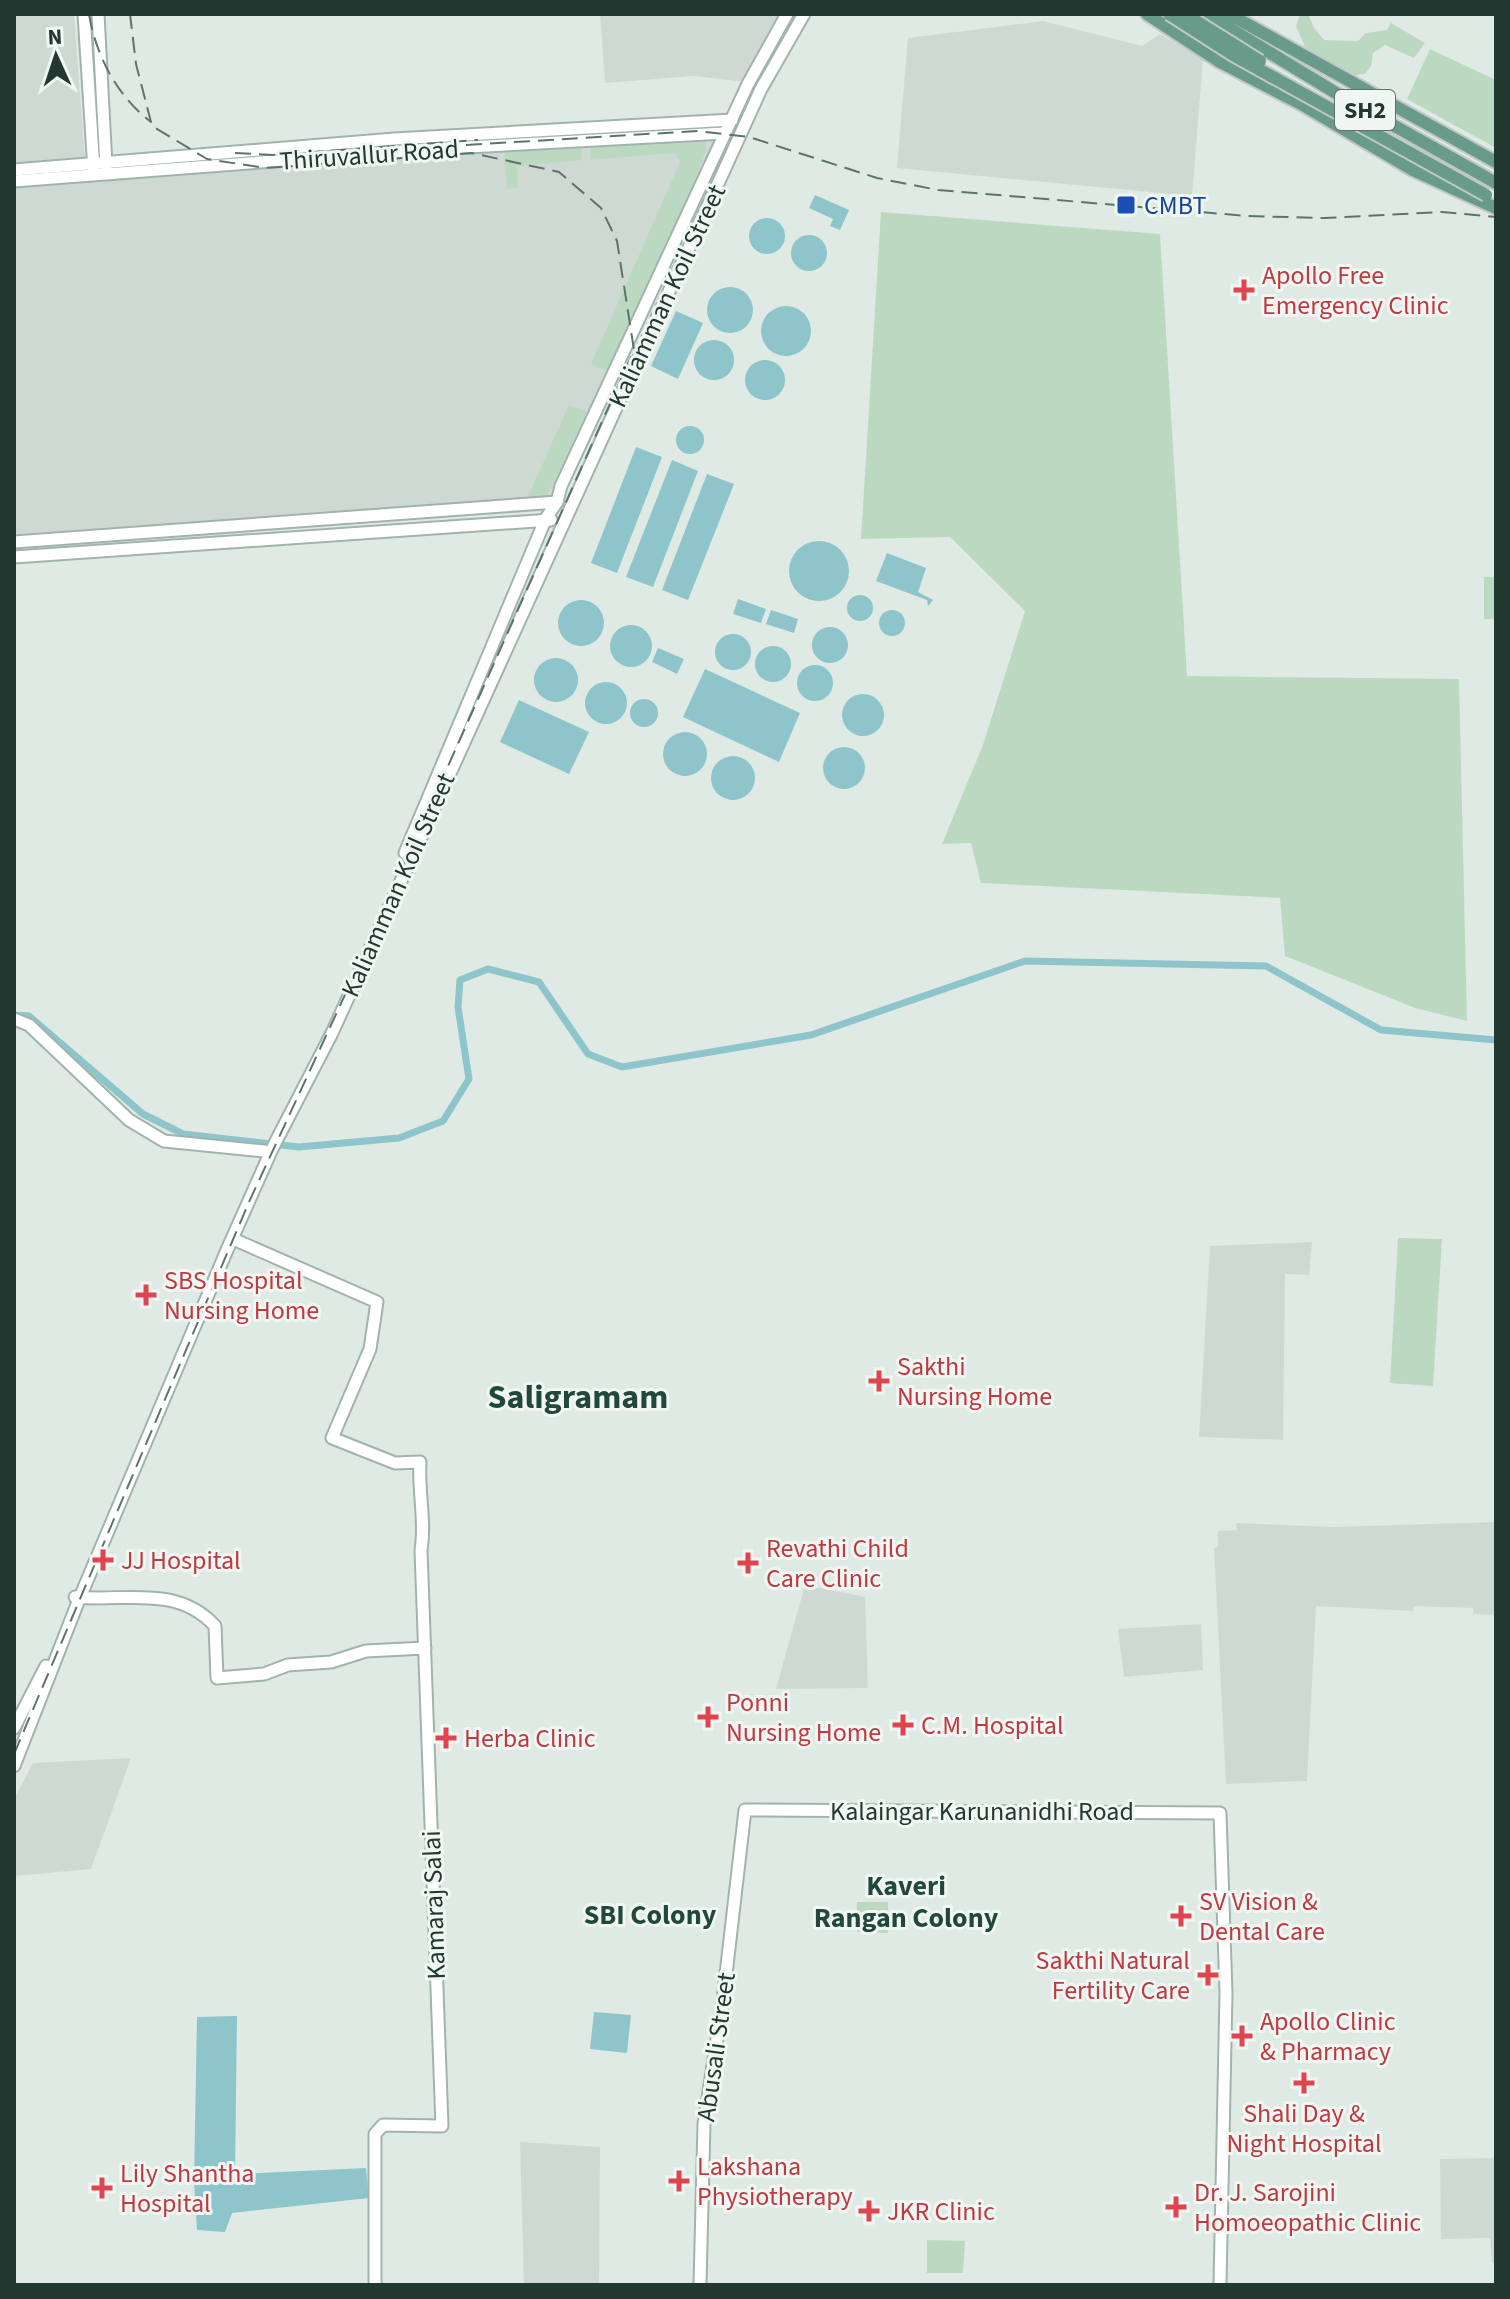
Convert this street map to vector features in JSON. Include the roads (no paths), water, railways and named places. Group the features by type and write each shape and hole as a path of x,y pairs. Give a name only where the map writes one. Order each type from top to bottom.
{"main road":[{"name":"SH2","path":"1147,14 1220,62 1413,170 1495,207"},
{"path":"1169,14 1284,84 1491,194"},
{"path":"1185,14 1491,194 1495,207"},
{"name":"SH2","path":"1209,16 1336,93 1496,183"},
{"path":"1209,16 1236,18 1496,162"},
{"path":"1220,62 1236,34"},
{"path":"1323,119 1336,93"}],"street":[{"path":"84,14 100,169"},
{"path":"98,14 100,169"},
{"name":"Kaliamman Koil Street","path":"308,1073 381,910 546,518 557,502 561,486 725,133 787,14"},
{"name":"Kaliamman Koil Street","path":"14,1766 77,1598 267,1149 308,1073 761,89 804,14"},
{"path":"14,170 100,169 394,139 732,120"},
{"name":"Thiruvallur Road","path":"14,181 100,169 725,133"},
{"path":"14,542 557,502 564,519 14,557"},
{"path":"14,1019 29,1025 129,1120 164,1141 267,1149"},
{"name":"Kaliamman Koil Street","path":"14,1728 77,1598 233,1239 267,1149"},
{"name":"Kamaraj Salai","path":"233,1239 377,1302 370,1349 332,1438 395,1463 420,1462 420,1507 425,1525 421,1550 442,2126 383,2125 375,2134 375,2285"},
{"path":"77,1598 139,1596 171,1599 204,1616 218,1633 217,1678 264,1674 288,1665 331,1662 366,1651 425,1648"},
{"name":"Kalaingar Karunanidhi Road","path":"745,1810 1220,1813 1226,1993 1220,2285"},
{"name":"Abusali Street","path":"700,2285 704,2124 725,1987 745,1810"}],"water":[{"path":"815,195 849,210 840,230 830,226 833,219 809,208"},
{"path":"767,218 780,223 785,236 780,249 767,254 754,249 749,236 754,223"},
{"path":"809,235 822,240 827,253 822,266 809,271 796,266 791,253 796,240"},
{"path":"730,287 747,293 753,310 747,327 730,333 713,327 707,310 713,293"},
{"path":"786,306 803,314 811,331 803,348 786,356 769,348 761,331 769,314"},
{"path":"676,311 703,323 678,379 651,366"},
{"path":"714,340 728,346 734,360 728,374 714,380 700,374 694,360 700,346"},
{"path":"765,360 779,366 785,380 779,394 765,400 751,394 745,380 751,366"},
{"path":"690,426 700,430 704,440 700,450 690,454 680,450 676,440 680,430"},
{"path":"636,447 662,457 617,573 591,563"},
{"path":"672,460 698,471 653,587 626,577"},
{"path":"707,474 734,484 688,600 662,590"},
{"path":"819,541 831,543 840,550 847,559 847,583 840,592 831,599 819,601 807,599 798,592 791,583 789,571 791,559 798,550 807,543"},
{"path":"887,553 926,568 918,592 933,600 928,606 927,600 876,581"},
{"path":"860,595 869,599 873,608 869,617 860,621 851,617 847,608 851,599"},
{"path":"738,599 766,609 761,623 733,614"},
{"path":"581,600 597,607 604,623 597,639 581,646 565,639 558,623 565,607"},
{"path":"771,610 798,619 794,633 766,624"},
{"path":"892,610 901,614 905,623 901,632 892,636 883,632 879,623 883,614"},
{"path":"631,625 646,631 652,646 646,661 631,667 616,661 610,646 616,631"},
{"path":"830,627 842,633 848,645 842,657 830,663 818,657 812,645 818,633"},
{"path":"733,634 745,640 751,652 745,664 733,670 721,664 715,652 721,640"},
{"path":"773,646 785,652 791,664 785,676 773,682 761,676 755,664 761,652"},
{"path":"658,648 684,659 677,674 652,662"},
{"path":"556,658 571,665 578,680 571,695 556,702 541,695 534,680 541,665"},
{"path":"815,665 827,671 833,683 827,695 815,701 803,695 797,683 803,671"},
{"path":"705,669 800,713 779,762 683,717"},
{"path":"606,682 621,688 627,703 621,718 606,724 591,718 585,703 591,688"},
{"path":"863,694 878,700 884,715 878,730 863,736 848,730 842,715 848,700"},
{"path":"644,699 654,703 658,713 654,723 644,727 634,723 630,713 634,703"},
{"path":"519,700 589,732 569,774 500,742"},
{"path":"685,732 700,739 707,754 700,769 685,776 670,769 663,754 670,739"},
{"path":"844,747 859,753 865,768 859,783 844,789 829,783 823,768 829,753"},
{"path":"733,756 748,763 755,778 748,793 733,800 718,793 711,778 718,763"},
{"path":"594,2012 631,2015 627,2053 590,2049"},
{"path":"237,2016 235,2174 366,2168 369,2198 232,2213 225,2232 197,2230 194,2183 197,2017"}],"waterway":[{"path":"14,1015 29,1016 143,1114 183,1134 299,1147 399,1138 443,1121 469,1079 458,1007 460,980 488,969 539,982 588,1054 622,1067 811,1035 1025,961 1266,966 1381,1030 1496,1040"}],"railway":[{"path":"89,14 97,45 110,74 128,100 151,122"},
{"path":"14,1754 249,1202 369,943 634,350 617,241 601,208 559,172 472,153 265,168 207,159 152,126 136,64 130,14"},
{"path":"466,145 697,131 749,137 877,178 938,190 1247,216 1325,218 1442,212 1496,217"},
{"path":"235,153 273,155 478,140"}],"place":[{"name":"CMBT","path":"1126,205"},
{"name":"Apollo Free Emergency Clinic","path":"1244,290"},
{"name":"SBS Hospital Nursing Home","path":"146,1295"},
{"name":"Sakthi Nursing Home","path":"879,1381"},
{"name":"JJ Hospital","path":"103,1560"},
{"name":"Revathi Child Care Clinic","path":"748,1563"},
{"name":"Ponni Nursing Home","path":"708,1717"},
{"name":"C.M. Hospital","path":"903,1725"},
{"name":"Herba Clinic","path":"446,1738"},
{"name":"SV Vision & Dental Care","path":"1181,1916"},
{"name":"Sakthi Natural Fertility Care","path":"1208,1975"},
{"name":"Apollo Clinic & Pharmacy","path":"1242,2036"},
{"name":"Shali Day & Night Hospital","path":"1304,2083"},
{"name":"Lakshana Physiotherapy","path":"679,2181"},
{"name":"Lily Shantha Hospital","path":"102,2188"},
{"name":"Dr. J. Sarojini Homoeopathic Clinic","path":"1176,2207"},
{"name":"JKR Clinic","path":"869,2211"}],"district":[{"name":"Saligramam","path":"578,1397"},
{"name":"Kaveri Rangan Colony","path":"906,1902"},
{"name":"SBI Colony","path":"650,1915"}]}
